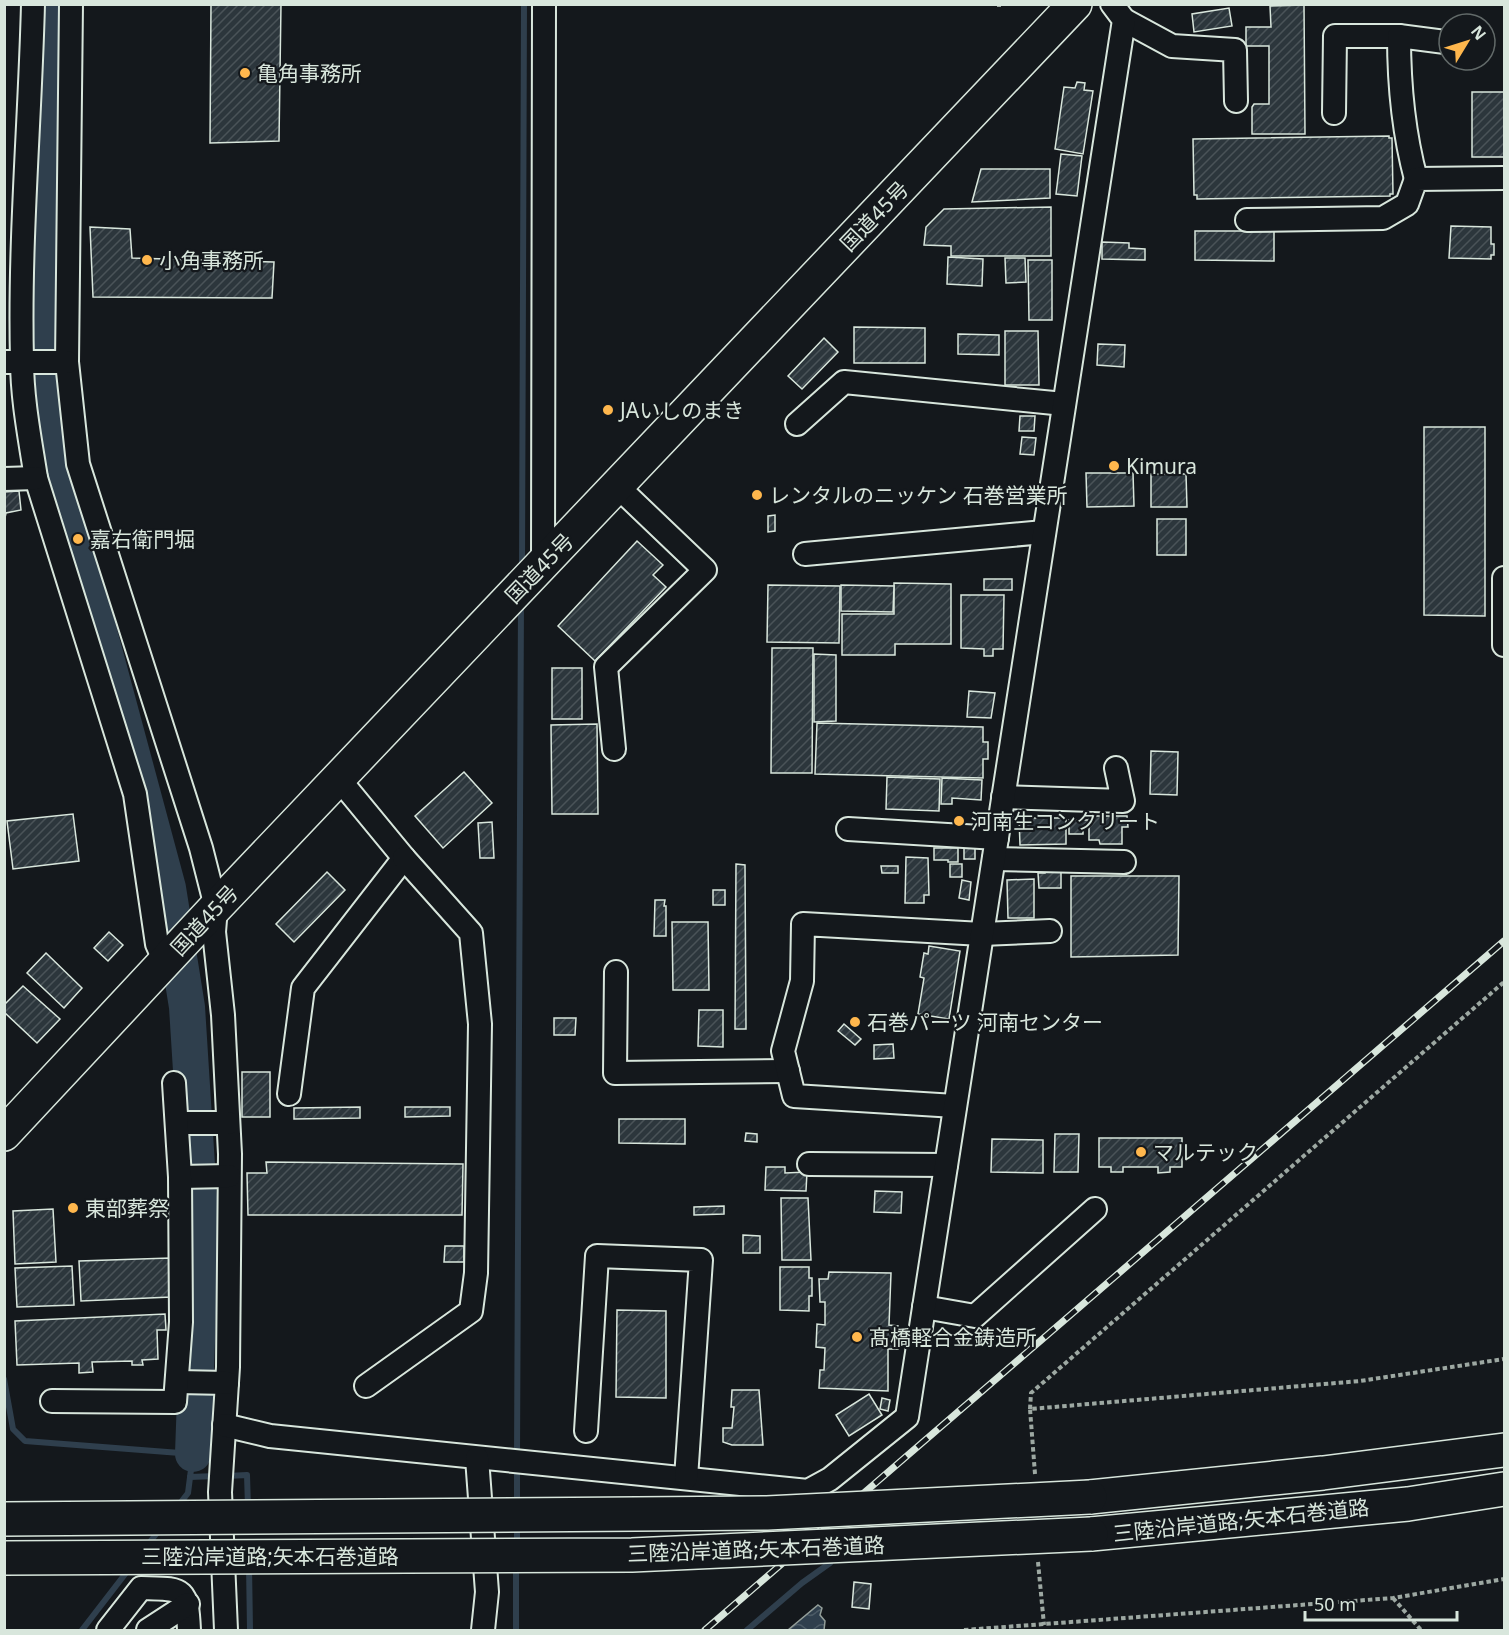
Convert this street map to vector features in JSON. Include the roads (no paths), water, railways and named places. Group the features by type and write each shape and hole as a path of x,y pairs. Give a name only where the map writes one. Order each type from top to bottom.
{"highway":[{"name":"国道45号","path":"4,1134 215,908 1075,4"},
{"name":"三陸沿岸道路;矢本石巻道路","path":"4,1519 766,1513 1090,1497 1323,1473 1504,1450"},
{"name":"三陸沿岸道路;矢本石巻道路","path":"4,1558 632,1555 1091,1534 1408,1503 1504,1489"}],"street":[{"path":"33,4 13,291 13,362 36,478 135,794 157,944 165,962"},
{"path":"71,4 67,362 78,464 201,848 215,908 214,932 223,1015 228,1176 226,1383 220,1490 226,1630"},
{"path":"538,569 544,4"},
{"path":"224,1425 270,1436 808,1491 830,1479 907,1417 1064,404 1118,12 1172,46 1235,50 1236,101"},
{"path":"1334,113 1335,36 1399,36 1437,41"},
{"path":"1247,220 1383,218 1407,204 1416,179 1407,148 1399,83 1399,36"},
{"path":"1416,179 1504,178"},
{"path":"13,362 67,362"},
{"path":"797,424 844,382 1064,404"},
{"path":"4,479 36,478"},
{"path":"614,749 606,667 705,570 617,486"},
{"path":"805,554 1044,532"},
{"path":"1504,578 1504,645"},
{"path":"1004,796 1123,801 1116,768"},
{"path":"337,780 471,933 480,1024 476,1272 471,1311 366,1386"},
{"path":"848,829 1124,862"},
{"path":"289,1094 303,988 404,858"},
{"path":"955,1106 795,1096 783,1051 802,981 803,924 982,934 1050,931"},
{"path":"616,972 615,1073 788,1071"},
{"path":"52,1401 175,1402 181,1322 180,1177 174,1083"},
{"path":"177,1123 227,1123"},
{"path":"809,1164 946,1165"},
{"path":"180,1177 228,1176"},
{"path":"924,1306 975,1316 1095,1209"},
{"path":"586,1431 597,1256 701,1260 686,1478"},
{"path":"178,1382 226,1383"},
{"path":"483,1630 487,1592 488,1459"},
{"path":"108,1630 141,1588 174,1588 182,1592 188,1604 189,1630"},
{"path":"148,1630 188,1604"}],"water":[{"path":"818,1605 822,1608 820,1615 825,1621 824,1630 788,1630"}],"waterway":[{"path":"54,4 45,367 56,471 168,888 187,1007 201,1229 193,1454"},
{"path":"522,568 524,4"},
{"path":"517,1456 521,602"},
{"path":"4,1379 13,1429 25,1441 193,1454 188,1493 178,1506"},
{"path":"517,1466 517,1504"},
{"path":"227,1476 247,1475 248,1507"},
{"path":"190,1477 216,1476"},
{"path":"517,1523 517,1546"},
{"path":"146,1547 160,1529"},
{"path":"747,1630 802,1583 830,1563"},
{"path":"249,1565 250,1630"},
{"path":"516,1565 516,1630"},
{"path":"82,1630 129,1569"}],"railway":[{"path":"705,1630 1504,941"}],"place":[{"name":"亀角事務所","path":"245,73"},
{"name":"小角事務所","path":"147,260"},
{"name":"JAいしのまき","path":"608,410"},
{"name":"Kimura","path":"1114,466"},
{"name":"レンタルのニッケン 石巻営業所","path":"757,495"},
{"name":"嘉右衛門堀","path":"78,539"},
{"name":"河南生コンクリート","path":"959,821"},
{"name":"石巻パーツ 河南センター","path":"855,1022"},
{"name":"マルテック","path":"1141,1152"},
{"name":"東部葬祭","path":"73,1208"},
{"name":"髙橋軽合金鋳造所","path":"857,1337"}]}
